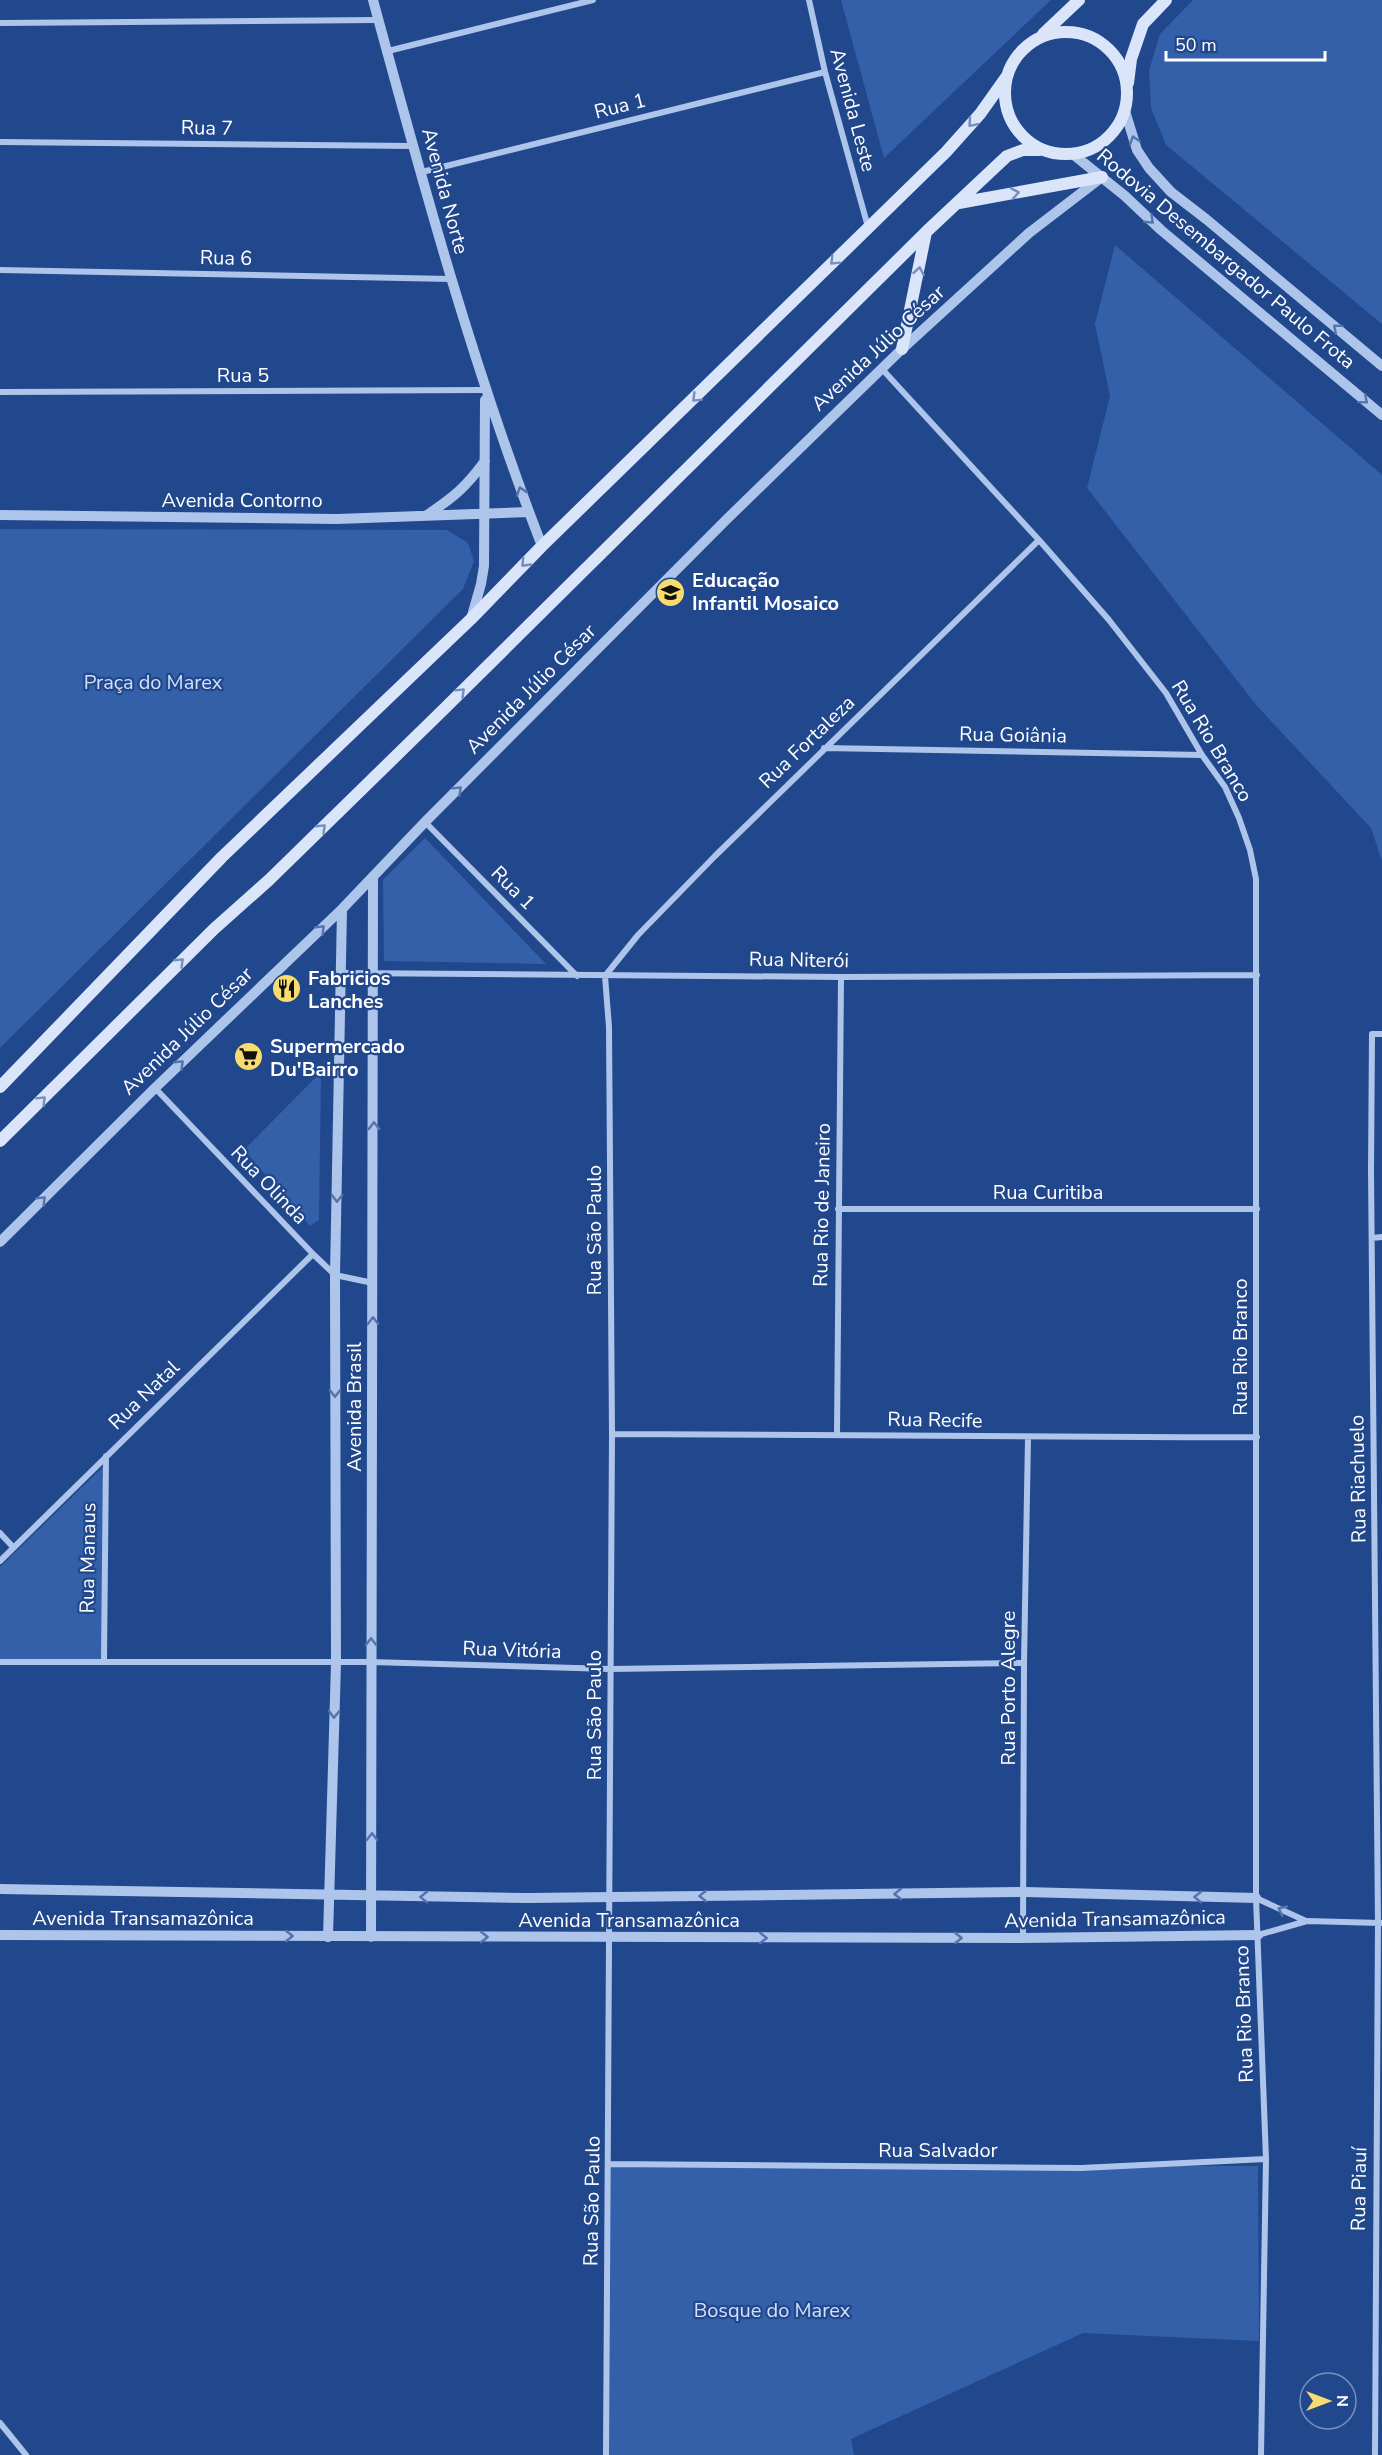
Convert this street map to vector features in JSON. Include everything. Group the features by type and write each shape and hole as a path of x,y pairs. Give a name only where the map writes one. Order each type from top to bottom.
{"main road":[{"path":"0,1087 222,857 471,619 542,546 946,152 980,114 1020,53 1079,0"},
{"path":"0,1141 206,936 269,879 444,709 926,232 1007,156 1023,150 1074,155 1091,150 1106,140 1118,127 1125,111 1131,58 1143,24 1166,0"},
{"path":"1040,37 1057,32 1074,32 1091,37 1106,47 1118,60 1125,76 1127,93"},
{"path":"1007,76 1004,93 1010,119 1025,140 1040,150"},
{"path":"957,203 1102,177"},
{"path":"902,349 926,232"}],"street":[{"name":"Avenida Norte","path":"373,0 451,279 485,390"},
{"path":"388,51 592,0"},
{"name":"Avenida Leste","path":"809,0 825,72 868,227"},
{"path":"0,23 378,20"},
{"name":"Rua 1","path":"422,172 825,72"},
{"name":"Rodovia Desembargador Paulo Frota","path":"1125,111 1137,150 1149,168 1171,192 1382,366"},
{"name":"Rua 7","path":"0,142 414,146"},
{"name":"Rodovia Desembargador Paulo Frota","path":"1074,155 1382,415"},
{"name":"Avenida Júlio César","path":"0,1242 155,1088 342,909 425,822 727,519 902,349 1029,233 1102,177"},
{"name":"Rua 6","path":"0,270 451,279"},
{"name":"Rua Rio Branco","path":"882,369 1039,540 1109,620 1166,693 1202,755 1225,787 1250,850 1256,879 1256,1898 1266,2159 1261,2455"},
{"path":"485,390 542,546"},
{"path":"471,619 482,585 484,566 485,390"},
{"name":"Rua 5","path":"0,392 485,390"},
{"path":"424,516 456,496 470,482 485,460"},
{"name":"Avenida Contorno","path":"0,515 337,519 529,512"},
{"name":"Rua Fortaleza","path":"605,976 638,935 824,748 1039,540"},
{"name":"Rua Goiânia","path":"824,748 1202,755"},
{"name":"Rua 1","path":"425,822 577,976"},
{"name":"Avenida Brasil","path":"371,1937 373,877"},
{"name":"Avenida Brasil","path":"328,1937 336,1664 335,1275 342,909"},
{"name":"Rua Niterói","path":"341,973 841,977 1257,975"},
{"name":"Rua São Paulo","path":"605,976 609,1027 612,1434 611,1938 606,2455"},
{"name":"Rua Rio de Janeiro","path":"837,1434 841,977"},
{"name":"Rua Riachuelo","path":"1380,1923 1372,1238 1372,1034 1382,1034"},
{"name":"Rua Olinda","path":"155,1088 335,1275"},
{"name":"Rua Curitiba","path":"838,1209 1257,1209"},
{"path":"1372,1238 1382,1238"},
{"name":"Rua Natal","path":"0,1561 313,1254"},
{"path":"335,1275 373,1283"},
{"name":"Rua Recife","path":"612,1434 837,1434 1028,1438 1257,1437"},
{"path":"1374,1436 1382,1436"},
{"name":"Rua Porto Alegre","path":"1023,1938 1028,1438"},
{"name":"Rua Manaus","path":"104,1661 106,1456"},
{"path":"0,1533 13,1547"},
{"name":"Rua Vitória","path":"0,1662 336,1664 371,1662 610,1669 1024,1664"},
{"name":"Avenida Transamazônica","path":"0,1889 328,1896 611,1898 1025,1892 1256,1898"},
{"path":"1256,1898 1307,1922"},
{"path":"1258,1935 1307,1922 1380,1923"},
{"name":"Rua Piauí","path":"1375,2455 1380,1923"},
{"name":"Avenida Transamazônica","path":"0,1935 1023,1938 1258,1935"},
{"name":"Rua Salvador","path":"609,2164 1081,2168 1266,2159"},
{"path":"1375,2282 1382,2290"},
{"path":"0,2423 26,2455"}],"green space":[{"path":"841,0 1051,0 884,158"},
{"path":"1193,0 1382,0 1382,324 1166,145 1151,108 1149,70 1160,34"},
{"path":"1115,245 1382,475 1382,861 1371,828 1257,706 1087,488 1110,396 1095,324"},
{"name":"Praça do Marex","path":"0,529 447,530 468,543 474,561 463,589 0,1048"},
{"path":"425,838 546,964 384,961 383,880"},
{"path":"321,1072 319,1220 310,1226 244,1150"},
{"path":"106,1464 102,1661 0,1661 0,1567"},
{"name":"Bosque do Marex","path":"609,2164 1258,2166 1259,2341 1083,2333 851,2439 854,2455 606,2455"}],"place":[{"name":"Educação Infantil Mosaico","path":"671,592"},
{"name":"Fabricios Lanches","path":"287,989"},
{"name":"Supermercado Du'Bairro","path":"249,1057"}]}
